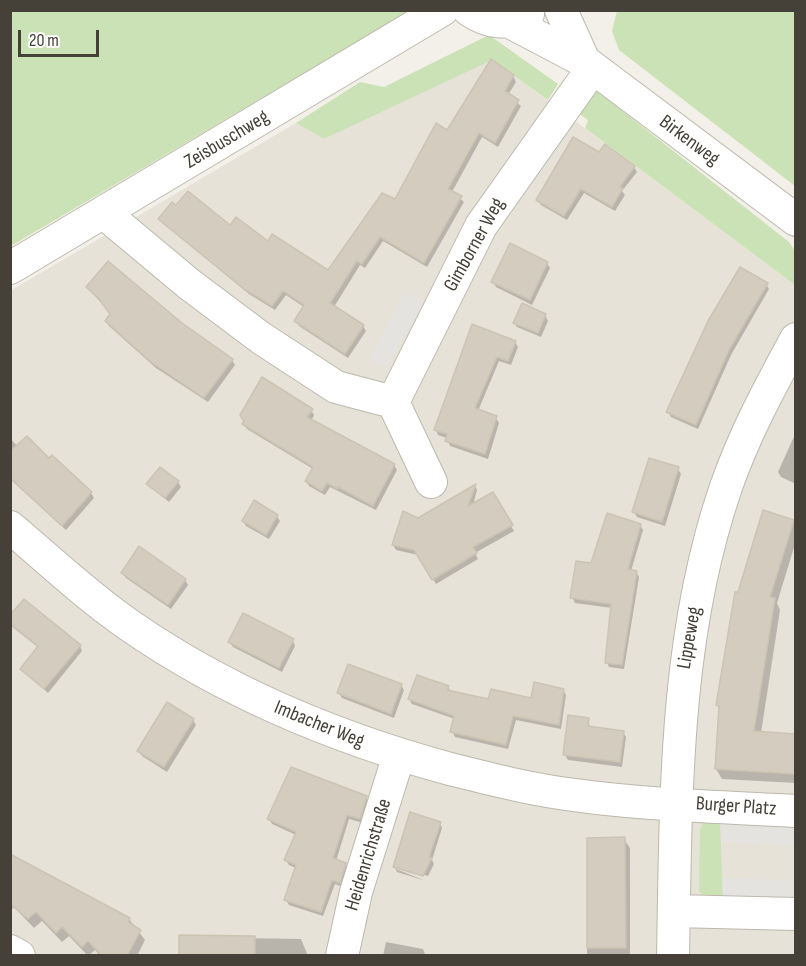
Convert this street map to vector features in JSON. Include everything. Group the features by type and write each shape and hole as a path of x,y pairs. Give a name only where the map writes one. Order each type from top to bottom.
{"street":[{"name":"Zeisbuschweg","path":"10,268 442,10"},
{"name":"Birkenweg","path":"469,10 488,20 522,16 795,220"},
{"name":"Birkenweg","path":"561,10 588,65"},
{"name":"Gimborner Weg","path":"393,402 481,226 588,65"},
{"path":"104,213 198,291 261,338 326,381 336,387 393,402 431,482"},
{"name":"Lippeweg","path":"673,956 683,678 701,576 726,487 759,408 795,339"},
{"name":"Imbacher Weg","path":"10,527 128,624 185,661 262,702 332,732 399,755 488,779 573,795 677,804"},
{"name":"Heidenrichstraße","path":"342,956 356,892 399,755"},
{"name":"Burger Platz","path":"677,804 795,811"},
{"path":"674,911 795,914"},
{"path":"10,951 19,956"}],"shaded area":[{"path":"492,59 795,285 795,955 11,955 10,291 296,123 324,139"},
{"path":"406,292 424,302 386,368 369,358"},
{"path":"720,819 795,824 795,846 721,841"},
{"path":"722,878 795,880 795,901 723,900"}],"green space":[{"path":"11,10 409,10 409,11 11,246"},
{"path":"617,11 795,11 795,186 619,50 612,31"},
{"path":"489,35 558,84 548,100 492,60 324,139 296,123 360,82 384,87"},
{"path":"578,90 597,91 789,242 795,251 795,285 585,128 588,120 568,106"},
{"path":"720,819 723,900 705,897 699,891 700,830 703,823"}],"building":[{"path":"491,59 514,75 505,91 519,100 495,143 479,133 448,189 462,196 424,263 380,237 362,264 357,261 330,303 364,325 345,354 294,321 304,305 283,291 272,306 244,289 158,219 172,202 176,205 188,191 230,225 236,217 268,241 272,234 328,270 382,193 395,199 436,123 447,130"},
{"path":"573,137 599,152 605,144 635,166 620,187 623,188 612,207 581,189 564,216 536,200"},
{"path":"510,243 548,262 530,300 491,282"},
{"path":"108,261 182,323 233,359 204,398 152,363 105,321 110,314 86,287"},
{"path":"740,267 768,283 729,350 696,425 666,412 708,321"},
{"path":"522,303 546,314 538,333 513,323"},
{"path":"472,324 516,341 508,361 497,357 475,408 497,416 485,454 445,441 447,434 434,430"},
{"path":"262,377 313,409 307,417 395,464 373,506 338,487 337,489 327,483 322,491 305,481 313,467 242,424 244,421 240,415"},
{"path":"27,436 49,458 52,455 92,492 62,526 10,478 10,451"},
{"path":"649,458 679,467 662,522 632,512"},
{"path":"160,467 179,481 165,498 146,484"},
{"path":"476,484 468,506 493,492 513,525 473,547 477,553 432,580 414,550 392,545 403,511 418,518"},
{"path":"254,500 278,515 266,535 242,521"},
{"path":"763,510 794,520 770,597 775,598 754,731 795,734 795,774 715,769 719,706 716,705 735,592 738,592"},
{"path":"607,513 641,524 628,569 637,571 622,665 605,663 611,604 570,598 576,561 591,563"},
{"path":"139,546 186,579 168,605 121,573"},
{"path":"24,599 81,645 44,689 20,669 38,646 10,624 10,615"},
{"path":"243,613 294,639 279,668 228,642"},
{"path":"348,664 402,684 391,714 337,693"},
{"path":"417,675 449,686 447,690 488,699 491,689 531,698 534,682 564,689 559,725 513,716 506,745 450,732 454,716 408,699"},
{"path":"167,702 194,719 164,767 137,751"},
{"path":"568,715 589,718 588,726 624,731 620,762 563,755"},
{"path":"291,767 367,796 360,819 347,815 333,858 346,863 340,883 332,880 321,912 284,900 296,865 284,860 296,832 267,819"},
{"path":"410,812 441,822 429,857 432,858 423,876 393,867"},
{"path":"625,837 626,948 587,948 587,838"},
{"path":"10,854 130,918 128,922 141,930 127,956 102,956 88,941 82,947 62,927 56,933 36,912 28,919 10,904"},
{"path":"179,935 255,936 255,956 179,956"}]}
